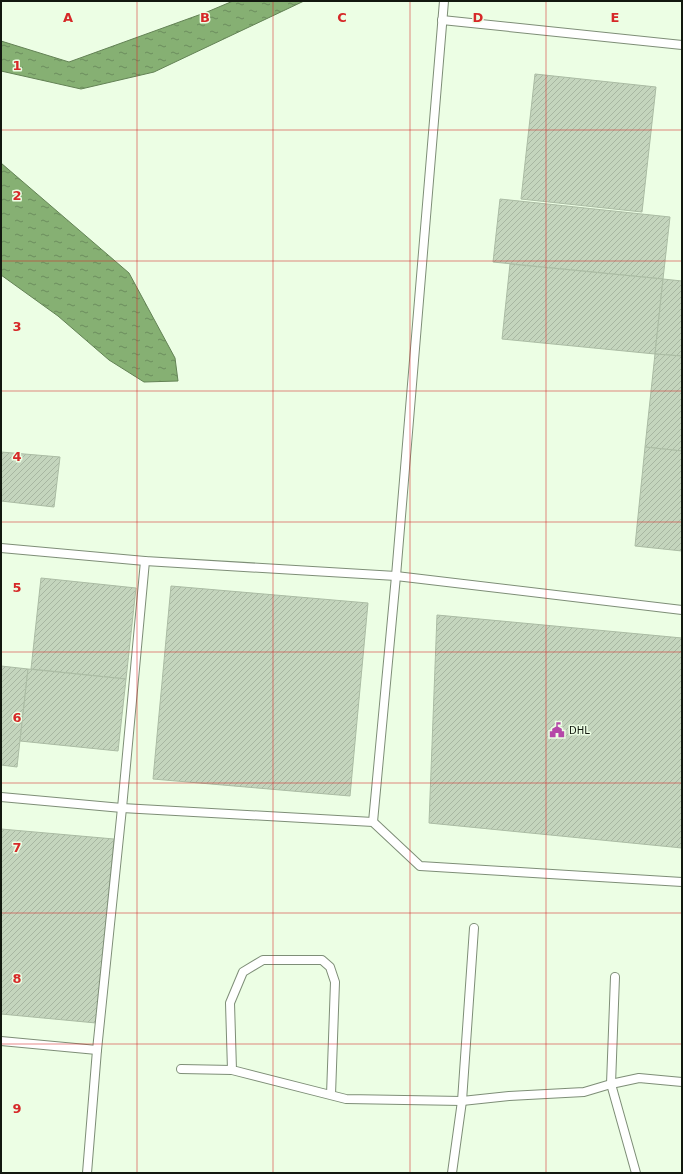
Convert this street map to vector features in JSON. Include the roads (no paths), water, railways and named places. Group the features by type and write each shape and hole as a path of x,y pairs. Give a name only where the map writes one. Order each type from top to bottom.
{"lane":[{"path":"373,822 396,576 444,1"},
{"path":"442,20 682,45"},
{"path":"1,548 145,561 396,576 682,610"},
{"path":"87,1173 97,1050 122,808 145,561"},
{"path":"1,797 122,808 373,822 420,866 682,882"},
{"path":"452,1173 462,1101 474,928"},
{"path":"232,1070 230,1003 243,972 263,960 322,960 330,967 335,982 331,1095"},
{"path":"615,977 611,1084 636,1173"},
{"path":"1,1041 97,1050"},
{"path":"181,1069 232,1070 346,1099 462,1101 509,1096 584,1092 639,1078 682,1082"}],"water":[{"path":"233,1 304,1 154,72 81,89 1,71 1,41 69,62 207,12"},
{"path":"1,163 129,273 175,358 178,381 144,382 109,360 58,316 1,275"}],"place":[{"name":"DHL","path":"557,730"}]}
